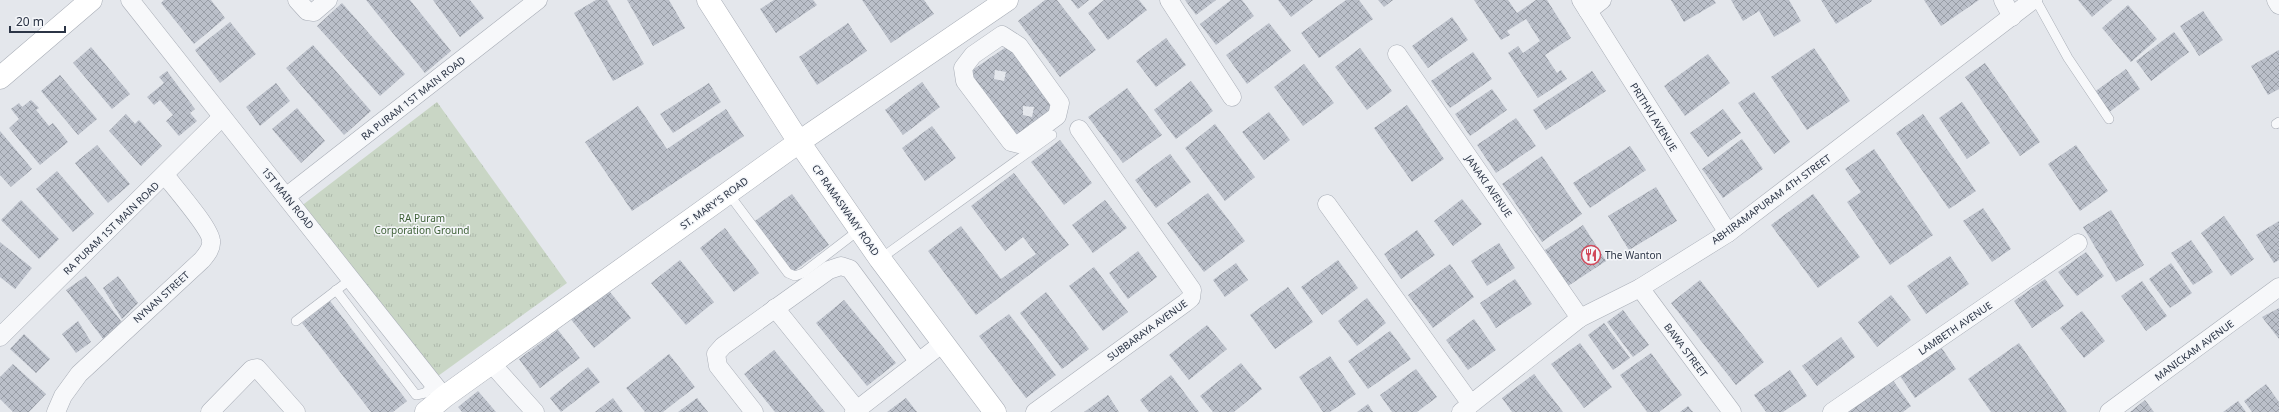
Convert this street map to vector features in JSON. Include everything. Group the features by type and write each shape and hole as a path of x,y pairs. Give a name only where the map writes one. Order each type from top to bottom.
{"main road":[{"path":"0,78 91,0"},
{"name":"CP RAMASWAMY ROAD","path":"708,0 799,142 880,259 995,412"},
{"name":"ST. MARY'S ROAD","path":"438,401 799,142 1007,0"}],"street":[{"name":"1ST MAIN ROAD","path":"130,0 351,278 438,401"},
{"path":"297,0 306,11 314,12 328,0"},
{"name":"RA PURAM 1ST MAIN ROAD","path":"287,196 538,0"},
{"path":"1169,0 1232,97"},
{"path":"1585,5 1602,0"},
{"path":"2003,0 2012,17"},
{"name":"ABHIRAMAPURAM 4TH STREET","path":"1466,408 1580,318 1640,288 1728,233 2033,0"},
{"path":"2276,0 2279,5"},
{"name":"PRITHVI AVENUE","path":"1585,5 1728,233"},
{"path":"985,15 1002,35 1019,46 1060,103 1057,116 1019,144 1011,142 965,81 963,68 973,55 1002,35"},
{"path":"960,32 973,55"},
{"name":"JANAKI AVENUE","path":"1397,54 1580,318"},
{"name":"RA PURAM 1ST MAIN ROAD","path":"0,337 165,176 222,117"},
{"name":"SUBBARAYA AVENUE","path":"1035,412 1191,298 1192,290 1079,129"},
{"name":"NYNAN STREET","path":"56,412 63,396 79,374 202,260 210,250 212,240 207,229 165,176"},
{"path":"1327,204 1466,408"},
{"name":"LAMBETH AVENUE","path":"1832,412 2078,243"},
{"path":"754,412 718,366 716,354 723,346 774,308 829,270 841,266 850,269 918,361"},
{"name":"MANICKAM AVENUE","path":"2109,412 2279,287"},
{"name":"BAWA STREET","path":"1640,288 1732,412"},
{"path":"774,308 856,411 918,361 943,343"},
{"path":"491,363 535,412"},
{"path":"210,412 252,369 257,368 296,412"}],"lane":[{"path":"2036,0 2068,58 2109,119"},
{"path":"880,259 1052,135"},
{"path":"728,193 788,273 795,276 803,273 860,230"},
{"path":"296,321 351,278"},
{"path":"336,290 416,395 425,393 438,401"}],"green space":[{"name":"RA Puram Corporation Ground","path":"437,102 567,283 438,376 300,207"}],"building":[{"path":"164,0 211,0 225,18 194,44 161,3"},
{"path":"366,0 410,0 451,51 425,73"},
{"path":"433,0 470,0 484,18 460,37"},
{"path":"596,0 607,0 644,64 613,81 574,13"},
{"path":"627,0 669,0 685,28 653,46"},
{"path":"774,0 813,0 817,5 776,33 760,9"},
{"path":"862,0 924,0 934,14 891,43"},
{"path":"1045,0 1057,0 1096,50 1060,77 1018,21"},
{"path":"1071,0 1089,0 1078,9"},
{"path":"1104,0 1139,0 1147,10 1108,40 1088,13"},
{"path":"1185,0 1216,0 1196,15"},
{"path":"1231,0 1242,0 1254,16 1216,45 1200,24"},
{"path":"1278,0 1313,0 1291,17"},
{"path":"1346,0 1359,0 1373,19 1319,58 1301,33"},
{"path":"1378,0 1393,0 1384,7"},
{"path":"1474,0 1508,0 1517,13 1536,0 1547,0 1571,38 1545,55 1557,73 1561,70 1567,79 1538,98 1508,53 1518,46 1523,53 1540,41 1526,19 1507,31 1510,35 1501,40"},
{"path":"1671,0 1714,0 1716,3 1684,22"},
{"path":"1731,0 1789,0 1801,21 1774,37 1759,11 1743,21"},
{"path":"1821,0 1871,0 1872,1 1836,24"},
{"path":"1924,0 1979,0 1941,26"},
{"path":"2078,0 2112,0 2092,17"},
{"path":"342,3 405,74 380,96 317,26"},
{"path":"2128,5 2157,39 2131,62 2102,28"},
{"path":"2203,11 2223,40 2199,56 2180,26"},
{"path":"1452,17 1468,40 1428,68 1412,46"},
{"path":"230,22 256,54 220,83 195,50"},
{"path":"848,23 867,51 817,85 799,57"},
{"path":"1269,23 1291,51 1247,84 1226,55"},
{"path":"2174,32 2189,52 2151,81 2136,61"},
{"path":"1166,38 1186,65 1156,87 1136,61"},
{"path":"313,45 371,111 344,135 286,68"},
{"path":"1009,45 1056,112 1016,141 968,73","holes":["995,70 1006,72 1004,81 994,79","1023,106 1034,107 1032,117 1023,115"]},
{"path":"91,47 130,94 112,109 73,63"},
{"path":"1360,48 1392,91 1367,110 1335,67"},
{"path":"1814,48 1850,101 1807,130 1771,77"},
{"path":"2279,50 2279,89 2268,95 2251,66"},
{"path":"1473,52 1492,79 1450,108 1431,81"},
{"path":"1708,54 1730,83 1685,116 1664,86"},
{"path":"1985,63 2040,142 2020,156 1965,77"},
{"path":"1304,64 1334,103 1303,126 1274,87"},
{"path":"2126,69 2140,89 2108,113 2093,93"},
{"path":"167,71 195,109 190,113 197,121 179,136 166,121 173,115 160,100 154,105 147,97 164,83 159,77"},
{"path":"1592,71 1606,91 1546,130 1533,110"},
{"path":"60,75 97,119 78,135 41,91"},
{"path":"1191,81 1213,111 1176,139 1154,110"},
{"path":"922,82 940,107 903,135 885,110"},
{"path":"276,83 290,101 260,126 246,107"},
{"path":"709,83 721,102 673,133 660,114"},
{"path":"1127,88 1162,135 1123,163 1088,117"},
{"path":"1492,89 1507,110 1470,136 1455,114"},
{"path":"1754,92 1790,142 1774,154 1738,103"},
{"path":"31,100 39,108 36,110 49,126 53,123 68,142 40,165 9,128 19,119 11,109 19,103 22,107"},
{"path":"1962,102 1990,143 1967,159 1939,118"},
{"path":"1407,105 1444,159 1412,182 1374,128"},
{"path":"638,106 667,149 726,109 744,136 632,211 585,142"},
{"path":"297,108 325,141 301,163 272,129"},
{"path":"1723,109 1741,133 1708,157 1690,133"},
{"path":"1269,112 1290,140 1264,160 1242,132"},
{"path":"126,114 135,124 139,120 162,146 141,166 109,131"},
{"path":"1923,114 1976,191 1949,209 1896,133"},
{"path":"1516,118 1536,146 1496,173 1477,145"},
{"path":"1215,124 1255,177 1225,201 1185,148"},
{"path":"932,126 956,158 925,181 902,148"},
{"path":"0,131 32,169 11,187 0,175"},
{"path":"1742,139 1763,169 1723,198 1702,169"},
{"path":"1060,140 1092,183 1064,205 1031,162"},
{"path":"97,145 130,184 108,203 75,163"},
{"path":"2076,145 2108,191 2080,211 2048,164"},
{"path":"1630,146 1646,170 1590,208 1573,183"},
{"path":"1874,149 1933,235 1890,265 1847,202 1861,192 1845,169"},
{"path":"1170,154 1191,182 1156,208 1135,180"},
{"path":"1542,156 1582,214 1542,242 1502,184"},
{"path":"57,171 94,214 73,232 36,189"},
{"path":"1014,173 1069,245 976,315 928,251 961,226 1001,279 1036,254 1023,237 1005,251 971,206"},
{"path":"1656,187 1677,221 1629,250 1608,216"},
{"path":"1208,193 1245,241 1204,272 1167,223"},
{"path":"792,194 829,245 793,272 755,221"},
{"path":"1813,194 1860,257 1818,288 1771,225"},
{"path":"1462,199 1482,224 1453,246 1434,221"},
{"path":"21,200 59,239 39,259 1,220"},
{"path":"1105,200 1127,228 1093,253 1072,225"},
{"path":"1983,208 2011,249 1992,262 1963,221"},
{"path":"2111,210 2144,265 2116,282 2083,227"},
{"path":"2224,216 2254,259 2231,276 2201,233"},
{"path":"2279,221 2279,260 2274,263 2256,235"},
{"path":"1583,225 1606,261 1568,286 1545,250"},
{"path":"725,228 759,273 734,292 700,248"},
{"path":"1417,230 1435,255 1401,279 1384,254"},
{"path":"2191,240 2213,272 2193,285 2171,253"},
{"path":"0,242 32,268 15,289 0,277"},
{"path":"1499,243 1515,268 1487,286 1471,261"},
{"path":"1138,251 1157,277 1128,299 1109,273"},
{"path":"2086,252 2104,276 2077,296 2058,272"},
{"path":"1950,256 1969,284 1926,314 1907,286"},
{"path":"680,260 714,302 686,325 651,283"},
{"path":"1338,260 1358,288 1322,315 1301,287"},
{"path":"1236,263 1248,280 1225,297 1213,280"},
{"path":"2171,263 2192,293 2170,308 2149,279"},
{"path":"1450,264 1474,297 1433,328 1408,295"},
{"path":"1094,267 1128,312 1103,331 1069,286"},
{"path":"86,276 124,325 104,340 66,290"},
{"path":"118,276 138,303 122,319 103,288"},
{"path":"1515,279 1532,304 1496,328 1480,303"},
{"path":"2045,279 2064,306 2032,328 2014,301"},
{"path":"1700,280 1764,362 1736,385 1671,303"},
{"path":"2142,281 2167,316 2146,331 2121,296"},
{"path":"606,287 631,318 594,348 569,317"},
{"path":"1288,287 1313,322 1275,349 1250,315"},
{"path":"1046,292 1089,349 1062,369 1020,313"},
{"path":"1891,295 1911,320 1877,347 1858,322"},
{"path":"1367,298 1386,323 1357,346 1338,321"},
{"path":"844,300 896,363 867,386 816,323"},
{"path":"330,301 407,401 393,412 371,412 302,323"},
{"path":"2279,308 2279,339 2262,317"},
{"path":"1623,310 1649,345 1633,357 1607,322"},
{"path":"2082,311 2105,341 2084,358 2060,328"},
{"path":"1009,314 1056,375 1026,398 979,336"},
{"path":"1474,319 1496,350 1468,370 1446,340"},
{"path":"78,321 91,342 76,353 62,334"},
{"path":"1604,323 1630,358 1613,370 1588,335"},
{"path":"1207,325 1227,349 1189,380 1169,355"},
{"path":"558,330 580,358 540,388 519,359"},
{"path":"1390,331 1411,359 1368,389 1348,361"},
{"path":"24,334 50,359 36,373 10,349"},
{"path":"1841,337 1855,357 1817,386 1802,366"},
{"path":"1580,343 1612,387 1584,408 1551,364"},
{"path":"2019,343 2067,412 1991,412 1968,379"},
{"path":"1941,347 1956,369 1915,398 1900,376"},
{"path":"774,350 825,412 775,412 744,374"},
{"path":"1651,353 1682,395 1659,412 1647,412 1620,375"},
{"path":"669,354 695,387 663,412 645,412 626,388"},
{"path":"1330,356 1356,394 1330,412 1323,412 1299,377"},
{"path":"1241,363 1262,389 1234,412 1213,412 1200,396"},
{"path":"13,364 46,394 29,412 13,412 0,399 0,377"},
{"path":"588,367 600,382 561,412 550,398"},
{"path":"1416,369 1437,397 1417,412 1392,412 1380,395"},
{"path":"1790,370 1807,396 1783,412 1766,412 1754,395"},
{"path":"1534,374 1563,412 1512,412 1502,398"},
{"path":"1171,375 1199,412 1149,412 1140,400"},
{"path":"1892,379 1911,406 1903,412 1846,412"},
{"path":"2266,384 2279,402 2279,412 2252,412 2244,401"},
{"path":"478,391 496,412 462,412 458,407"},
{"path":"1108,395 1119,412 1084,412"},
{"path":"613,398 623,412 595,412"},
{"path":"697,398 708,412 678,412"},
{"path":"906,398 917,412 887,412"},
{"path":"2145,400 2154,412 2130,412"},
{"path":"2238,401 2246,412 2223,412"},
{"path":"1368,404 1373,412 1357,412"},
{"path":"1688,406 1693,412 1680,412"}],"place":[{"name":"The Wanton","path":"1591,255"}]}
